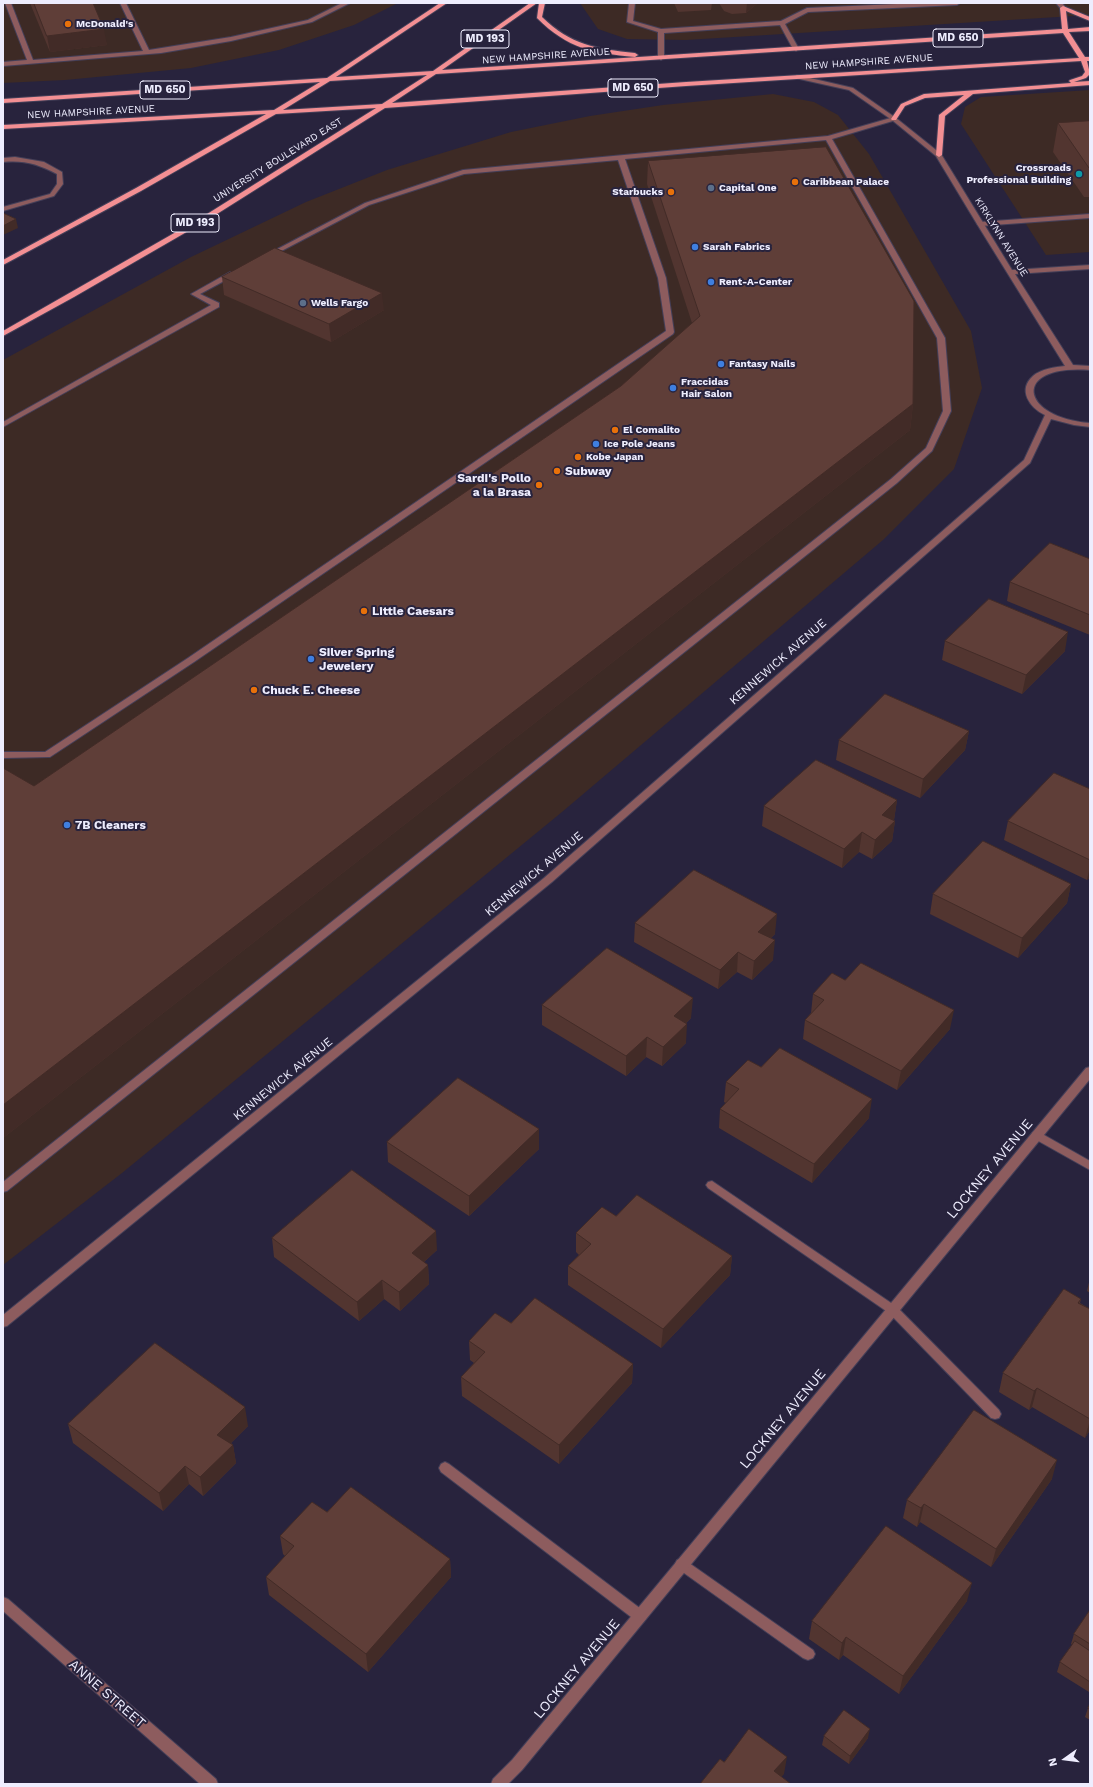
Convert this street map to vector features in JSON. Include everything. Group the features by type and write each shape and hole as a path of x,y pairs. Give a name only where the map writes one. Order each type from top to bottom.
{"main road":[{"path":"3,263 132,194 275,111 361,59 444,3"},
{"name":"UNIVERSITY BOULEVARD EAST","path":"3,334 104,278 310,153 434,74 534,3"},
{"path":"542,3 539,17 551,30 569,42 599,51 661,58"},
{"path":"1061,6 1090,19"},
{"path":"1037,87 1084,77 1088,72 1086,59 1066,31 1061,6"},
{"name":"NEW HAMPSHIRE AVENUE","path":"3,101 434,74 1090,29"},
{"name":"NEW HAMPSHIRE AVENUE","path":"3,127 382,106 797,77 1086,59"},
{"path":"894,119 903,106 924,96 1090,83"},
{"path":"940,155 942,115 972,92"}],"street":[{"path":"8,3 31,62"},
{"path":"124,3 147,52"},
{"path":"3,64 147,52 256,34 310,21 347,3"},
{"path":"632,3 630,22 661,31 782,23 807,10 956,3"},
{"path":"782,23 796,49"},
{"path":"661,31 661,58"},
{"name":"KIRKLYNN AVENUE","path":"797,77 851,89 894,119 940,155 980,224 1070,367"},
{"path":"262,259 367,204 463,172 828,138 894,119"},
{"path":"3,1188 894,481 929,449 947,411 941,338 828,138"},
{"path":"3,755 47,755 191,660 670,332 662,278 621,158"},
{"path":"3,160 15,159 42,163 60,173 60,184 52,195 3,209"},
{"path":"980,224 1090,216"},
{"path":"1011,272 1090,267"},
{"path":"3,425 216,305 194,294 242,270"},
{"path":"1090,368 1070,367 1053,369 1039,375 1031,383 1029,393 1033,403 1049,415 1066,422 1090,425"},
{"name":"KENNEWICK AVENUE","path":"3,1322 548,880 1027,461 1049,415"},
{"name":"LOCKNEY AVENUE","path":"498,1784 517,1765 1090,1071"},
{"path":"1037,1135 1090,1166"},
{"path":"712,1185 893,1310 994,1414"},
{"path":"445,1468 640,1616"},
{"path":"682,1564 808,1654"},
{"name":"ANNE STREET","path":"3,1603 211,1784"}],"shaded area":[{"path":"3,3 398,3 354,25 279,50 191,68 65,80 3,83"},
{"path":"580,3 1090,3 1090,15 686,40 627,39 598,29"},
{"path":"1090,90 1090,252 1046,255 961,124 965,107 981,97"},
{"path":"773,94 814,102 838,115 869,154 971,331 982,388 954,469 883,540 562,812 122,1173 3,1265 3,360 191,257 306,202 387,170 511,132 590,116 663,105"}],"building":[{"name":"McDonald's","path":"34,3 93,3 104,29 47,36"},
{"path":"1090,121 1090,168 1089,168 1058,123"},
{"path":"826,147 914,301 913,404 3,1105 3,768 34,786 621,386 700,316 648,161"},
{"path":"3,213 16,219 3,226"},
{"path":"275,248 382,293 329,324 222,277"},
{"path":"1050,543 1090,559 1090,615 1010,582"},
{"path":"989,599 1068,632 1026,675 945,641"},
{"path":"885,694 969,731 923,779 839,740"},
{"path":"816,760 897,800 882,815 895,821 875,840 862,832 844,849 764,806"},
{"path":"1054,773 1090,789 1090,860 1008,821"},
{"path":"983,841 1071,884 1022,938 933,894"},
{"path":"694,870 777,914 758,932 775,940 754,961 738,952 720,970 635,923"},
{"path":"607,948 693,998 674,1016 687,1024 663,1047 647,1037 626,1056 542,1005"},
{"path":"861,963 954,1010 901,1071 805,1020 824,1000 813,994 832,973 845,980"},
{"path":"780,1048 872,1099 814,1164 720,1109 739,1089 726,1082 748,1060 761,1067"},
{"path":"458,1078 539,1129 469,1196 387,1142"},
{"path":"352,1170 436,1231 412,1253 428,1265 399,1292 382,1280 357,1302 272,1238"},
{"path":"637,1195 732,1256 663,1329 568,1266 591,1244 576,1233 602,1207 616,1216"},
{"path":"1064,1289 1081,1299 1078,1303 1090,1309 1090,1419 1037,1388 1034,1391 1003,1373"},
{"path":"535,1298 633,1364 559,1445 461,1377 485,1352 469,1341 495,1313 511,1323"},
{"path":"155,1343 245,1407 217,1435 233,1445 200,1477 185,1466 159,1493 68,1424"},
{"path":"974,1410 1057,1460 996,1549 924,1504 921,1508 907,1500"},
{"path":"351,1487 450,1559 366,1654 266,1577 294,1546 280,1536 312,1502 327,1512"},
{"path":"886,1526 972,1583 903,1676 846,1637 842,1643 812,1621"},
{"path":"1090,1610 1090,1644 1074,1634"},
{"path":"1075,1641 1090,1651 1090,1682 1060,1662"},
{"path":"844,1710 870,1729 850,1756 824,1736"},
{"path":"749,1729 787,1757 774,1771 791,1784 700,1784 720,1759 724,1762"}],"place":[{"name":"McDonald's","path":"68,24"},
{"name":"Crossroads Professional Building","path":"1079,174"},
{"name":"Caribbean Palace","path":"795,182"},
{"name":"Capital One","path":"711,188"},
{"name":"Starbucks","path":"671,192"},
{"name":"Sarah Fabrics","path":"695,247"},
{"name":"Rent-A-Center","path":"711,282"},
{"name":"Wells Fargo","path":"303,303"},
{"name":"Fantasy Nails","path":"721,364"},
{"name":"Fraccidas Hair Salon","path":"673,388"},
{"name":"El Comalito","path":"615,430"},
{"name":"Ice Pole Jeans","path":"596,444"},
{"name":"Kobe Japan","path":"578,457"},
{"name":"Subway","path":"557,471"},
{"name":"Sardi's Pollo a la Brasa","path":"539,485"},
{"name":"Little Caesars","path":"364,611"},
{"name":"Silver Spring Jewelery","path":"311,659"},
{"name":"Chuck E. Cheese","path":"254,690"},
{"name":"7B Cleaners","path":"67,825"}]}
